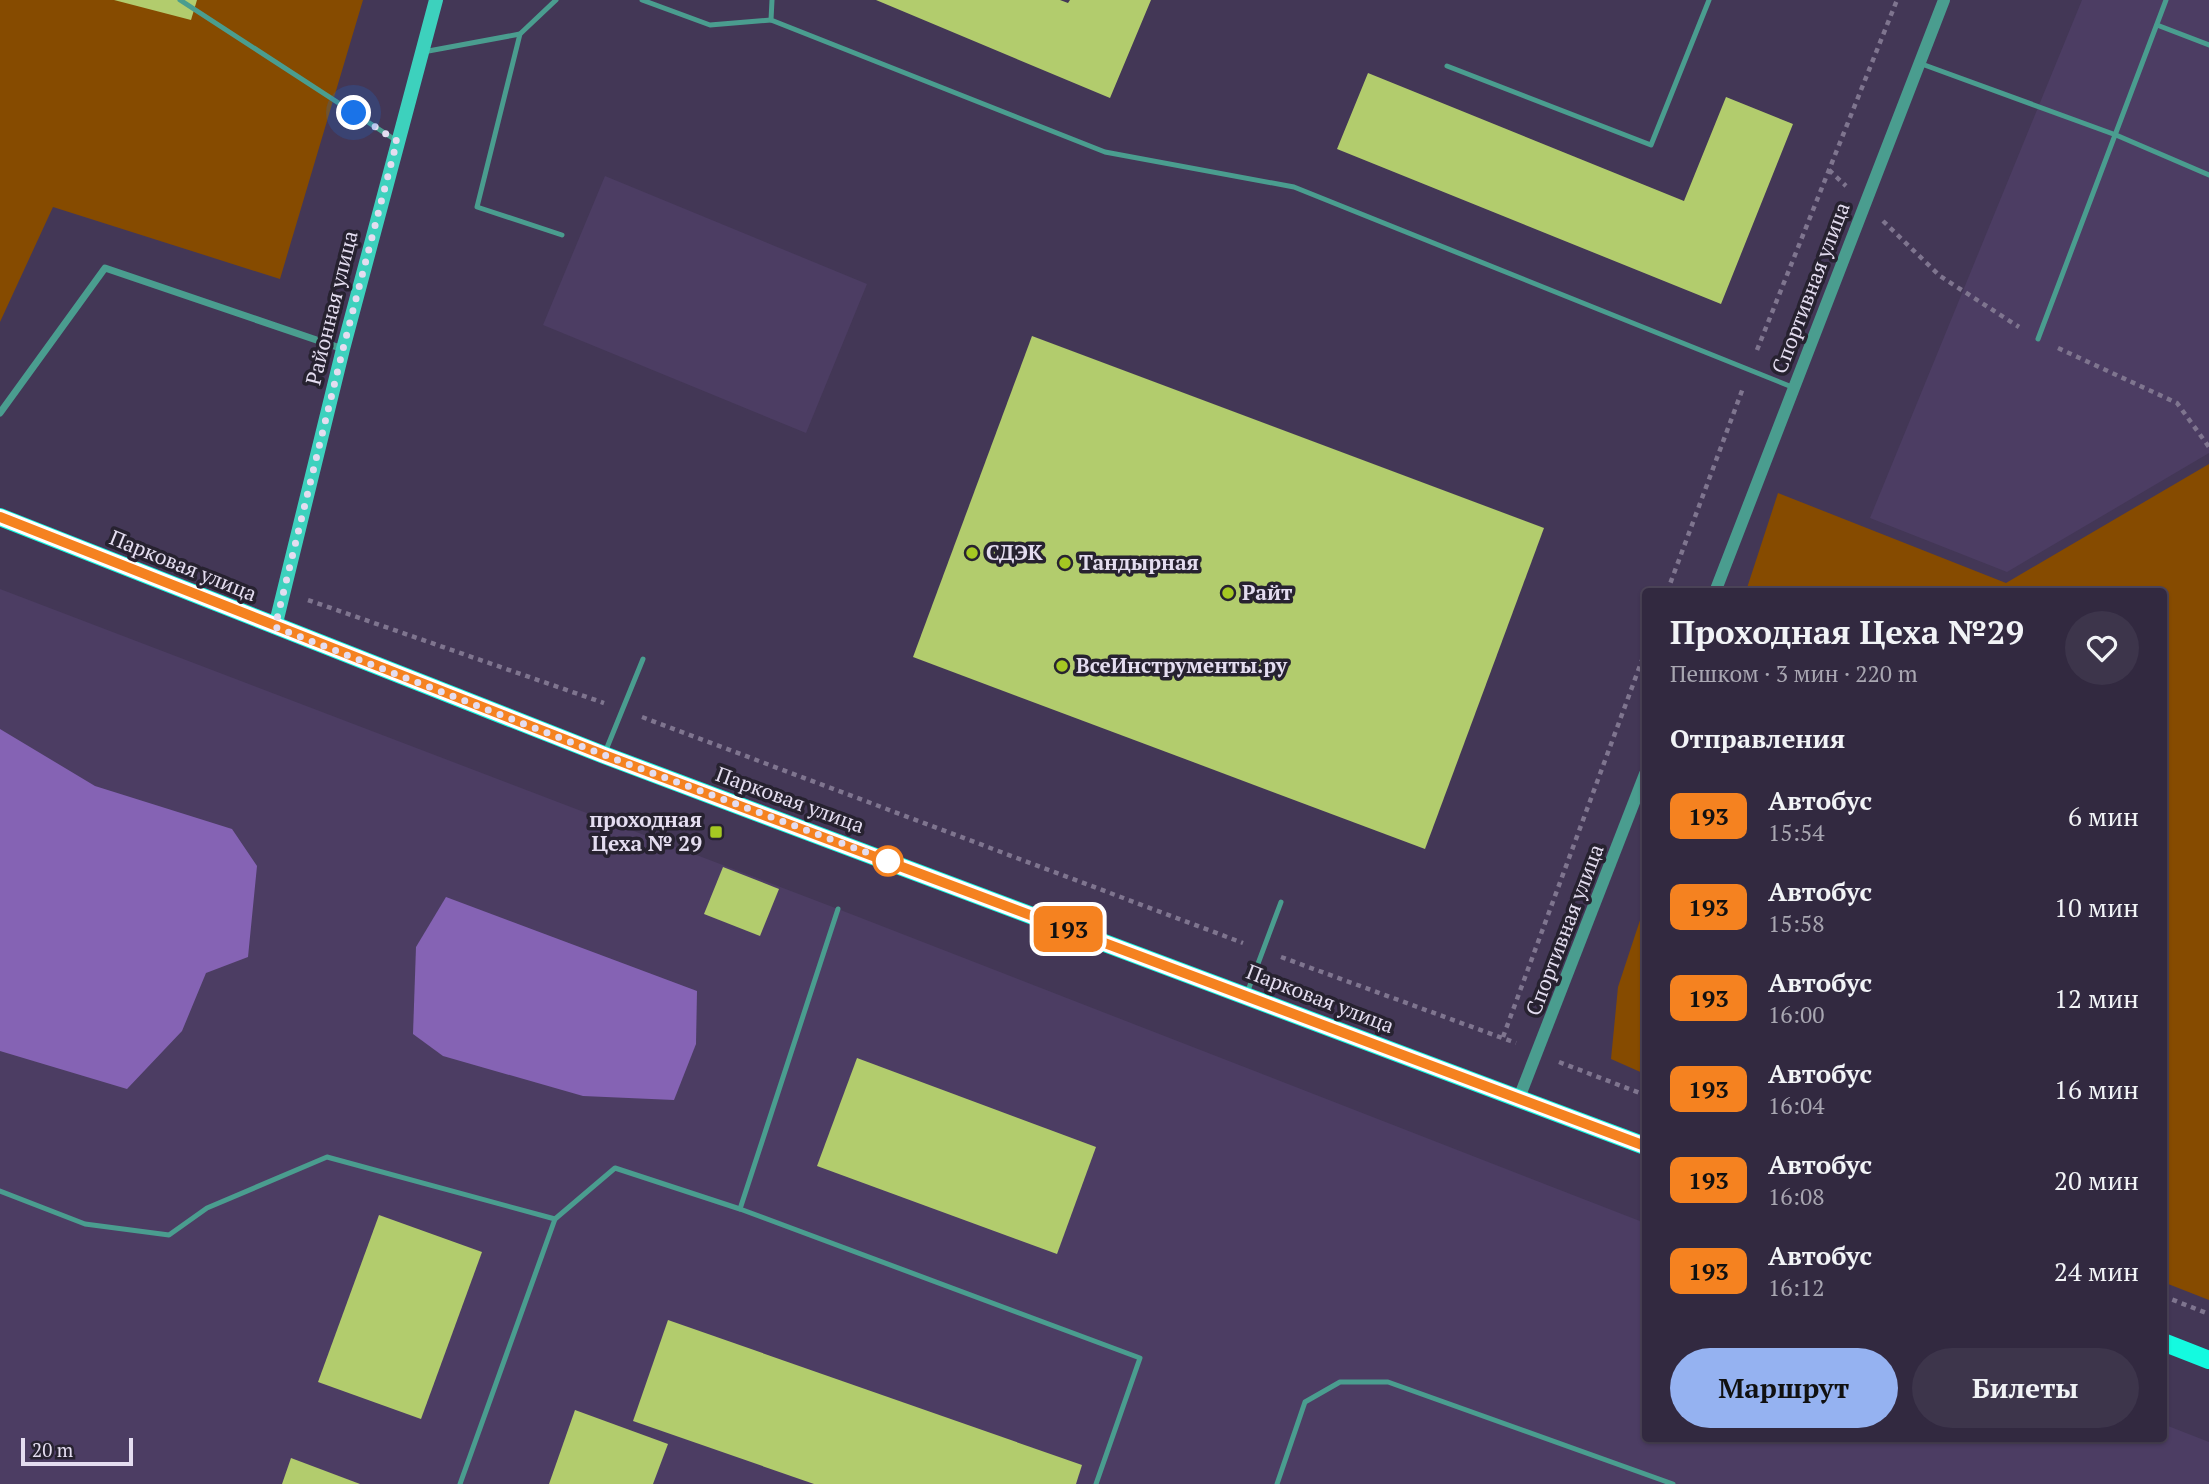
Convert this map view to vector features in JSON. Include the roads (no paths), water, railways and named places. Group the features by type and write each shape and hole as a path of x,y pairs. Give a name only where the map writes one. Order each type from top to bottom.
{"main road":[{"name":"Районная улица","path":"275,627 343,349 436,0"},
{"name":"Парковая улица","path":"0,517 604,755 1642,1145"},
{"path":"2167,1344 2209,1360"}],"street":[{"name":"Спортивная улица","path":"1716,588 1944,0"},
{"path":"0,413 105,268 343,349"},
{"name":"Спортивная улица","path":"1519,1098 1642,782"}],"lane":[{"path":"180,0 397,141"},
{"path":"556,0 520,34 477,207 562,235"},
{"path":"642,0 710,25 771,20 1105,152 1294,187 1792,387"},
{"path":"771,20 772,0"},
{"path":"1447,66 1651,145 1709,0"},
{"path":"2038,339 2166,0"},
{"path":"2157,25 2209,45"},
{"path":"421,52 520,34"},
{"path":"1919,63 2116,135 2209,175"},
{"path":"604,755 643,659"},
{"path":"1246,996 1281,902"},
{"path":"740,1209 838,909"},
{"path":"0,1191 86,1224 169,1235 207,1208 327,1157 555,1219"},
{"path":"460,1484 555,1219 615,1168 740,1209 1140,1358 1096,1484"},
{"path":"1277,1484 1305,1402 1340,1382 1388,1382 1673,1484"}],"place":[{"name":"СДЭК","path":"972,553"},
{"name":"Тандырная","path":"1065,563"},
{"name":"Райт","path":"1228,593"},
{"name":"ВсеИнструменты.ру","path":"1062,666"},
{"name":"проходная Цеха № 29","path":"716,832"}]}
